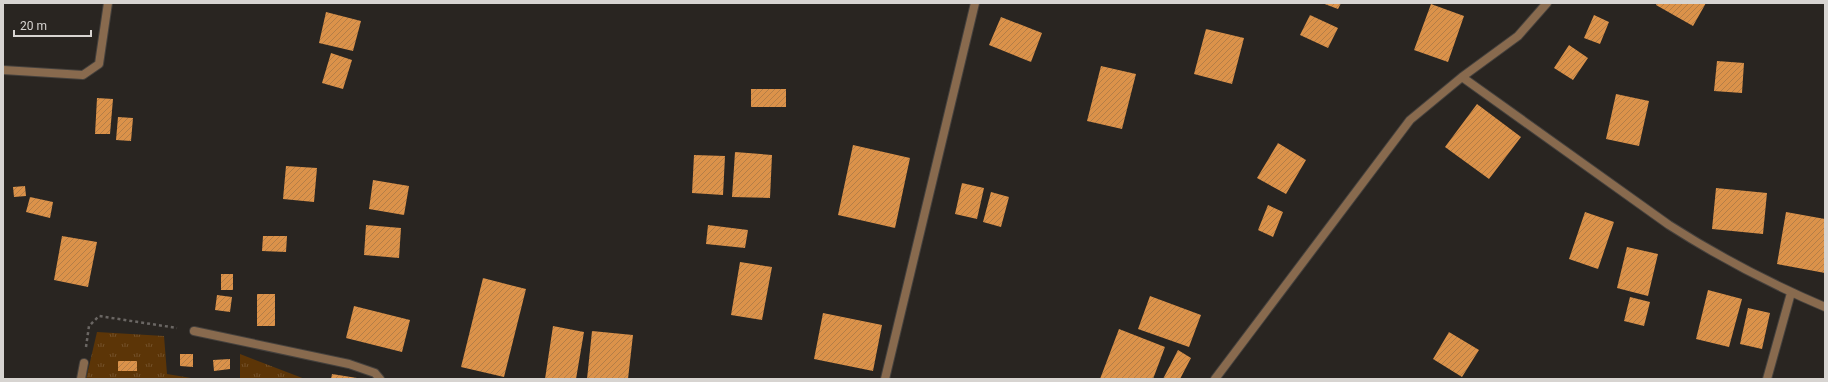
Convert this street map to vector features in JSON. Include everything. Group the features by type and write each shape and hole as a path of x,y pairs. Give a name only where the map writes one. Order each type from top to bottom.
{"street":[{"path":"3,70 83,75 99,64 108,3"},
{"path":"885,379 975,3"},
{"path":"1216,379 1410,120 1462,77 1518,36 1547,3"},
{"path":"1462,77 1669,225 1704,248 1791,293 1825,307"},
{"path":"1767,379 1791,293"},
{"path":"194,331 349,364 375,373 380,379"},
{"path":"82,379 84,363"}],"path":[{"path":"84,363 89,326 99,316 194,331"}],"green space":[{"path":"97,332 164,336 167,374 197,379 86,379"},
{"path":"240,354 305,379 240,379"}],"building":[{"path":"1322,3 1341,3 1338,9"},
{"path":"1657,3 1706,3 1693,26 1656,5"},
{"path":"1431,4 1464,16 1448,62 1414,50"},
{"path":"326,12 361,21 353,51 319,43"},
{"path":"1310,15 1338,28 1328,48 1300,35"},
{"path":"1594,15 1609,22 1600,44 1584,38"},
{"path":"1001,17 1042,33 1031,62 989,45"},
{"path":"1206,29 1244,38 1232,84 1194,74"},
{"path":"1569,45 1588,58 1573,80 1554,68"},
{"path":"331,53 352,60 343,89 322,83"},
{"path":"1717,61 1744,63 1742,93 1714,91"},
{"path":"1101,66 1136,74 1122,129 1087,121"},
{"path":"751,89 786,89 786,107 751,107"},
{"path":"1616,94 1649,101 1639,146 1606,139"},
{"path":"97,98 113,99 110,134 95,134"},
{"path":"1477,104 1521,137 1489,179 1445,147"},
{"path":"118,117 133,118 131,141 116,140"},
{"path":"1278,143 1306,160 1286,194 1257,178"},
{"path":"853,145 910,158 895,228 838,215"},
{"path":"735,152 772,155 770,198 732,197"},
{"path":"694,155 725,156 723,195 692,193"},
{"path":"286,166 317,168 314,202 283,199"},
{"path":"373,180 409,186 404,215 369,209"},
{"path":"962,183 984,188 977,219 955,214"},
{"path":"25,186 26,196 14,197 13,187"},
{"path":"1716,188 1767,193 1763,234 1712,229"},
{"path":"991,192 1009,197 1001,227 983,222"},
{"path":"30,197 53,202 50,218 26,212"},
{"path":"1268,205 1283,212 1273,237 1258,230"},
{"path":"1585,212 1614,222 1598,269 1569,259"},
{"path":"1786,212 1825,219 1825,273 1777,264"},
{"path":"366,225 401,228 399,258 364,255"},
{"path":"708,225 748,230 745,248 706,244"},
{"path":"62,236 97,242 88,287 54,280"},
{"path":"263,236 287,236 286,252 262,251"},
{"path":"1627,247 1658,254 1648,296 1617,288"},
{"path":"740,262 772,267 762,320 731,315"},
{"path":"221,274 233,274 233,290 221,290"},
{"path":"483,278 526,289 504,377 461,367"},
{"path":"1708,290 1742,299 1729,347 1696,339"},
{"path":"257,294 275,294 275,326 257,326"},
{"path":"217,295 232,297 230,312 215,310"},
{"path":"1150,296 1201,315 1189,347 1138,329"},
{"path":"1630,297 1650,302 1644,326 1624,321"},
{"path":"354,306 410,320 402,352 346,338"},
{"path":"1748,308 1770,313 1762,349 1740,344"},
{"path":"823,313 882,325 873,371 814,359"},
{"path":"553,326 584,332 576,379 545,379"},
{"path":"1119,329 1165,347 1153,379 1100,379"},
{"path":"592,331 633,335 628,379 587,379"},
{"path":"1449,332 1479,350 1462,377 1433,359"},
{"path":"1178,350 1191,358 1180,379 1163,379"},
{"path":"180,354 193,354 193,367 180,366"},
{"path":"230,359 230,369 214,371 213,360"},
{"path":"118,361 137,361 137,371 118,371"},
{"path":"332,374 357,378 357,379 331,379"}]}
